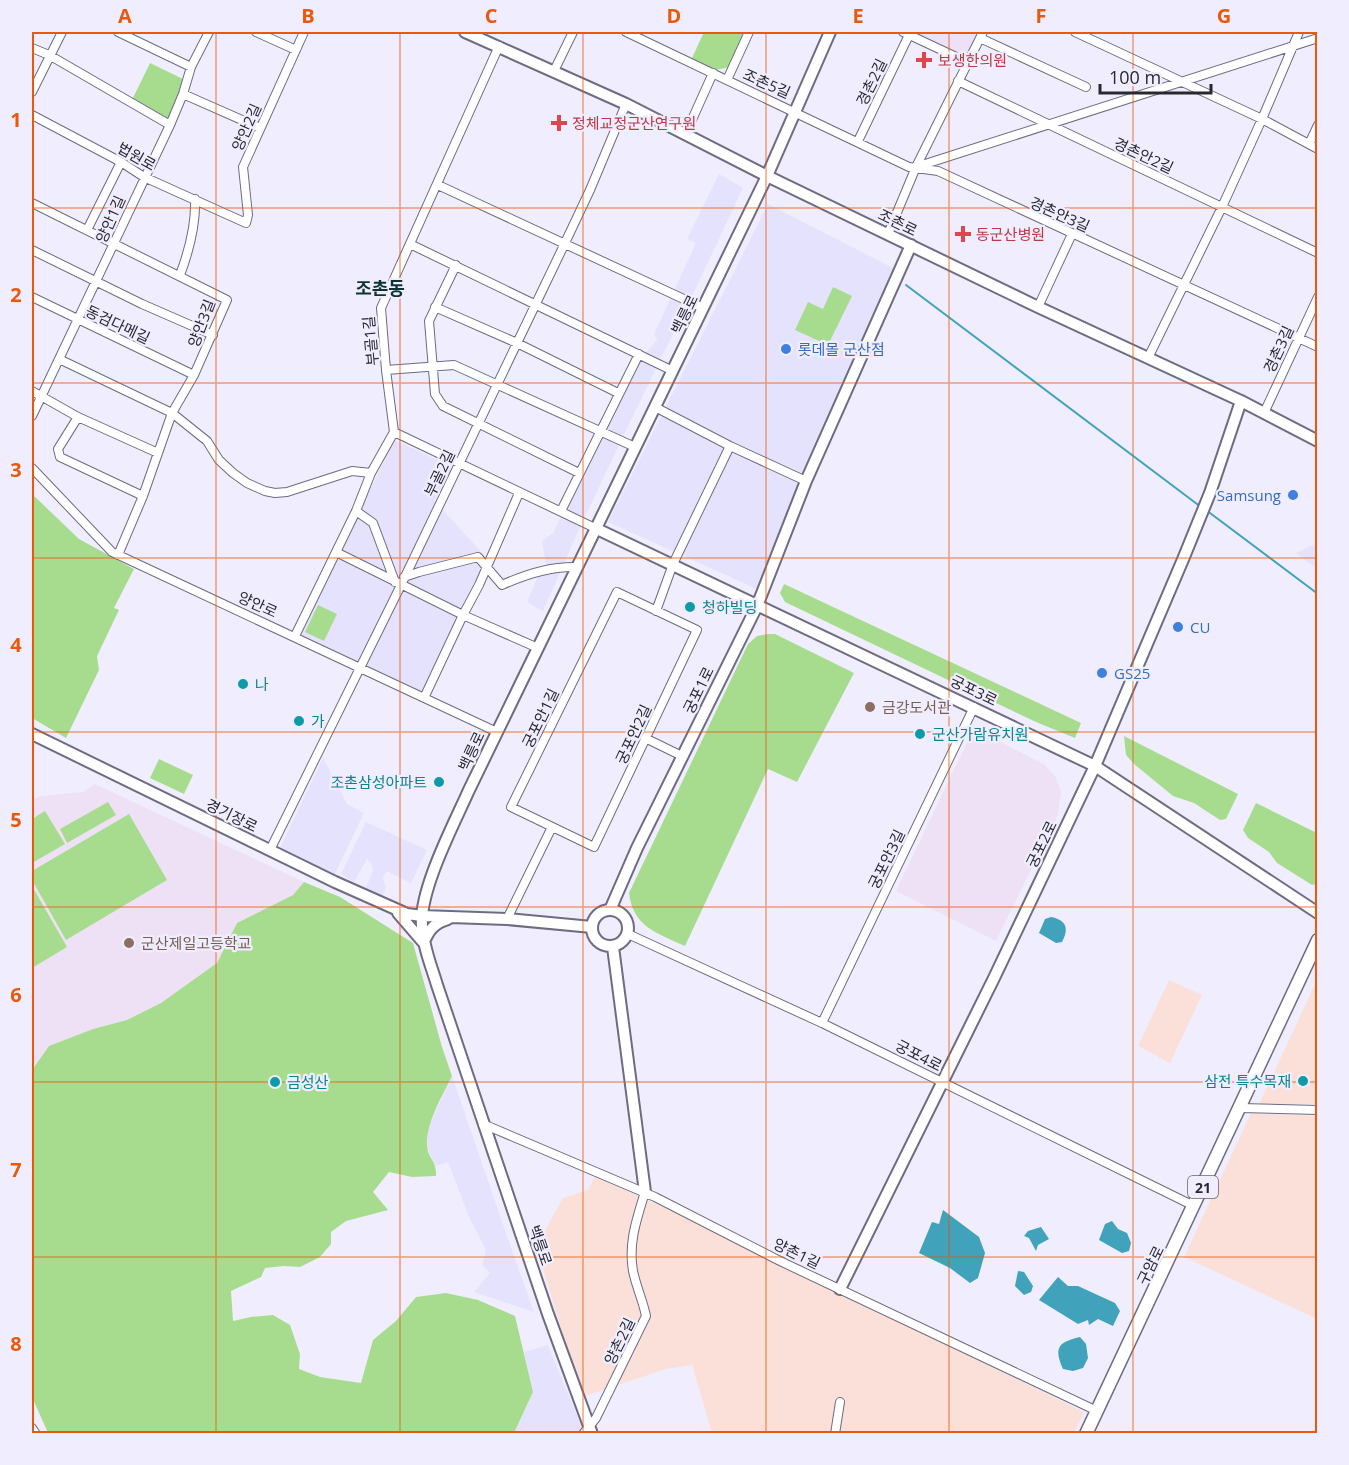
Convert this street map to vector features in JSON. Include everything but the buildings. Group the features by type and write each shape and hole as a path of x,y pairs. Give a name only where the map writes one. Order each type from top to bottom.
{"main road":[{"name":"구암로","path":"1086,1434 1317,940"}],"street":[{"path":"32,92 62,32"},
{"path":"118,32 191,67"},
{"name":"양안1길","path":"32,416 170,125 191,67 209,32"},
{"path":"256,32 296,50"},
{"name":"양안2길","path":"232,216 246,223 248,215 243,167 304,32"},
{"name":"조촌로","path":"465,32 626,104 767,176 1038,307 1241,401 1317,441"},
{"path":"554,71 573,32"},
{"name":"조촌5길","path":"626,32 795,111"},
{"name":"조촌5길","path":"727,80 749,32"},
{"name":"백릉로","path":"588,1432 423,942 422,916 438,860 497,732 767,176 830,32"},
{"path":"1075,32 1262,119 1317,149"},
{"path":"1148,358 1222,207 1299,32"},
{"name":"경촌2길","path":"858,141 906,33 967,62"},
{"path":"888,234 916,167 982,35 1086,87"},
{"path":"795,111 909,167 916,167 1317,38"},
{"name":"부골1길","path":"394,432 381,308 499,46"},
{"path":"32,48 49,55 170,125"},
{"path":"686,133 713,73"},
{"name":"경촌안2길","path":"958,81 1317,253"},
{"path":"183,94 260,128"},
{"name":"부골2길","path":"270,850 566,243 591,190 626,104"},
{"name":"법원로","path":"32,115 121,162 144,177 232,216"},
{"path":"1309,144 1317,125"},
{"path":"87,230 121,162"},
{"name":"경촌안3길","path":"916,167 938,171 1317,347"},
{"path":"438,185 703,308"},
{"path":"180,275 192,235 195,199"},
{"name":"양안3길","path":"32,203 227,300 194,375 172,413 143,496 118,555"},
{"path":"1038,307 1072,234"},
{"path":"410,244 673,371"},
{"name":"궁포1로","path":"610,910 637,848 757,606 806,481 911,245"},
{"path":"32,250 142,304 213,335"},
{"path":"456,265 429,321 435,394 443,406 579,472"},
{"name":"동검다메길","path":"32,297 194,375"},
{"name":"경촌3길","path":"1264,413 1317,297"},
{"path":"435,307 517,343 618,393"},
{"path":"561,512 639,354"},
{"path":"59,359 172,413 207,441 219,460 233,473 247,483 265,491 286,492 352,471 371,473"},
{"path":"386,370 454,365 634,447"},
{"path":"32,391 78,417 158,453"},
{"name":"궁포2로","path":"840,1289 1095,766 1210,493 1241,401"},
{"path":"655,407 730,446 806,481"},
{"path":"78,417 58,449 60,457 143,496"},
{"path":"296,636 356,511 371,473 394,432 597,529"},
{"path":"656,611 673,564 730,446"},
{"name":"양안로","path":"32,468 112,552 296,636 497,732"},
{"path":"424,698 519,493"},
{"path":"356,511 373,523 400,581"},
{"name":"궁포3로","path":"597,529 974,707 1065,754 1095,766 1317,913"},
{"path":"336,552 400,581 463,615 538,648"},
{"path":"400,581 419,572 478,557 502,585 527,573 577,567"},
{"name":"궁포안1길","path":"552,827 511,807 617,592 656,611"},
{"name":"궁포안2길","path":"552,827 594,847 696,630 656,611"},
{"name":"궁포안3길","path":"822,1023 974,707"},
{"name":"경기장로","path":"32,734 396,910 422,916"},
{"path":"645,738 682,756"},
{"path":"507,919 552,827"},
{"path":"396,910 406,910 417,903 438,860"},
{"path":"428,892 429,902 434,909 452,917"},
{"path":"396,910 423,942 432,927 452,917"},
{"path":"610,910 621,913 629,928 622,942 613,947 607,947 598,942 592,933 592,927 596,917 610,910"},
{"path":"422,916 507,919 592,927"},
{"name":"궁포4로","path":"628,934 822,1023 1194,1206"},
{"path":"613,947 645,1192"},
{"path":"1240,1108 1317,1110"},
{"name":"양촌1길","path":"483,1124 645,1192 840,1289 1097,1411"},
{"name":"양촌2길","path":"588,1432 646,1316 633,1270 632,1248 634,1227 645,1192"},
{"path":"835,1434 840,1402"},
{"path":"32,1428 36,1434"}],"shaded area":[{"path":"897,32 980,32 966,61 958,62"},
{"path":"719,174 743,188 580,527 543,611 527,602 538,576 546,566 542,541 553,533 640,359 657,340 654,334 696,243 687,239"},
{"path":"768,204 893,268 757,589 608,522"},
{"path":"394,440 453,467 434,500 493,565 440,654 422,692 301,635"},
{"path":"1317,543 1317,569 1296,553"},
{"path":"974,728 1045,765 1055,776 1061,791 1058,815 996,941 896,891"},
{"path":"323,758 347,804 364,813 334,876 280,848"},
{"name":"군산제일고등학교","path":"95,784 304,882 293,895 237,923 217,963 161,1003 127,1020 93,1029 49,1046 32,1070 32,800 41,796 83,792"},
{"path":"366,822 427,850 411,883 386,871 383,879 386,887 382,898 366,888 373,870 367,859 354,882 341,874"},
{"path":"1169,980 1202,995 1170,1063 1138,1046"},
{"path":"1317,980 1317,1104 1259,1104"},
{"path":"452,1076 534,1312 474,1292 490,1273 482,1265 486,1250 469,1217 448,1162 436,1166 427,1148 428,1128"},
{"path":"1251,1113 1317,1116 1317,1319 1184,1257"},
{"path":"595,1176 680,1215 1084,1412 1074,1433 712,1433 692,1365 666,1369 582,1397 536,1246 563,1198 588,1190"},
{"path":"548,1345 584,1433 514,1434 533,1392 524,1352"}],"green space":[{"path":"704,32 742,33 743,39 730,67 716,70 692,58"},
{"path":"150,63 187,81 168,120 131,102"},
{"path":"833,287 852,296 828,345 795,330 808,302 823,309"},
{"path":"32,494 79,539 134,569 114,608 119,610 97,656 99,670 66,738 32,718"},
{"path":"784,584 1081,723 1075,738 1036,722 785,602 780,593"},
{"path":"318,605 337,614 324,641 305,632"},
{"path":"775,634 854,673 797,782 768,769 685,946 656,932 641,921 631,905 629,893 748,644 757,636"},
{"path":"1124,736 1238,794 1226,819 1220,820 1194,803 1173,796 1126,755"},
{"path":"159,759 193,775 184,794 150,778"},
{"path":"108,802 116,815 67,843 60,829"},
{"path":"1256,803 1317,833 1317,884 1312,885 1277,863 1269,852 1248,838 1243,830"},
{"path":"45,811 65,844 32,863 32,819"},
{"path":"129,814 167,880 66,940 32,880 32,871"},
{"path":"304,882 340,897 413,943 452,1076 435,1110 427,1137 427,1146 435,1166 436,1176 412,1177 389,1172 373,1192 388,1210 346,1221 331,1232 331,1244 320,1257 300,1267 265,1268 261,1277 231,1291 233,1321 273,1315 290,1325 300,1354 299,1369 320,1377 361,1383 373,1340 396,1321 416,1297 446,1293 478,1300 515,1316 533,1392 514,1433 48,1433 32,1397 32,1070 49,1046 93,1029 127,1020 161,1003 217,963 237,923 293,895"},
{"path":"32,886 67,947 32,968"}],"water":[{"path":"1051,917 1060,920 1065,926 1062,942 1056,943 1039,933 1045,919"},
{"path":"943,1210 979,1237 985,1253 978,1278 970,1283 950,1268 919,1253 932,1222 939,1224"},
{"path":"1112,1221 1118,1229 1127,1233 1131,1243 1129,1251 1122,1253 1099,1240 1105,1224"},
{"path":"1041,1227 1049,1239 1038,1245 1036,1251 1029,1238 1024,1236 1028,1231"},
{"path":"1018,1271 1024,1272 1033,1286 1031,1292 1024,1295 1015,1286"},
{"path":"1058,1277 1068,1286 1078,1286 1115,1303 1120,1311 1113,1326 1098,1319 1089,1325 1088,1320 1078,1324 1039,1300"},
{"path":"1080,1337 1086,1344 1088,1358 1083,1368 1073,1371 1063,1369 1058,1355 1060,1347 1067,1341"}],"waterway":[{"path":"906,285 1201,507"},
{"path":"1206,510 1318,594"}],"place":[{"name":"보생한의원","path":"924,60"},
{"name":"정체교정군산연구원","path":"559,123"},
{"name":"동군산병원","path":"963,234"},
{"name":"롯데몰 군산점","path":"786,349"},
{"name":"Samsung","path":"1293,495"},
{"name":"청하빌딩","path":"690,607"},
{"name":"CU","path":"1178,627"},
{"name":"GS25","path":"1102,673"},
{"name":"나","path":"243,684"},
{"name":"금강도서관","path":"870,707"},
{"name":"가","path":"299,721"},
{"name":"군산가람유치원","path":"920,734"},
{"name":"조촌삼성아파트","path":"439,782"},
{"name":"군산제일고등학교","path":"129,943"},
{"name":"삼전 특수목재","path":"1303,1081"},
{"name":"금성산","path":"275,1082"}],"district":[{"name":"조촌동","path":"380,288"}]}
